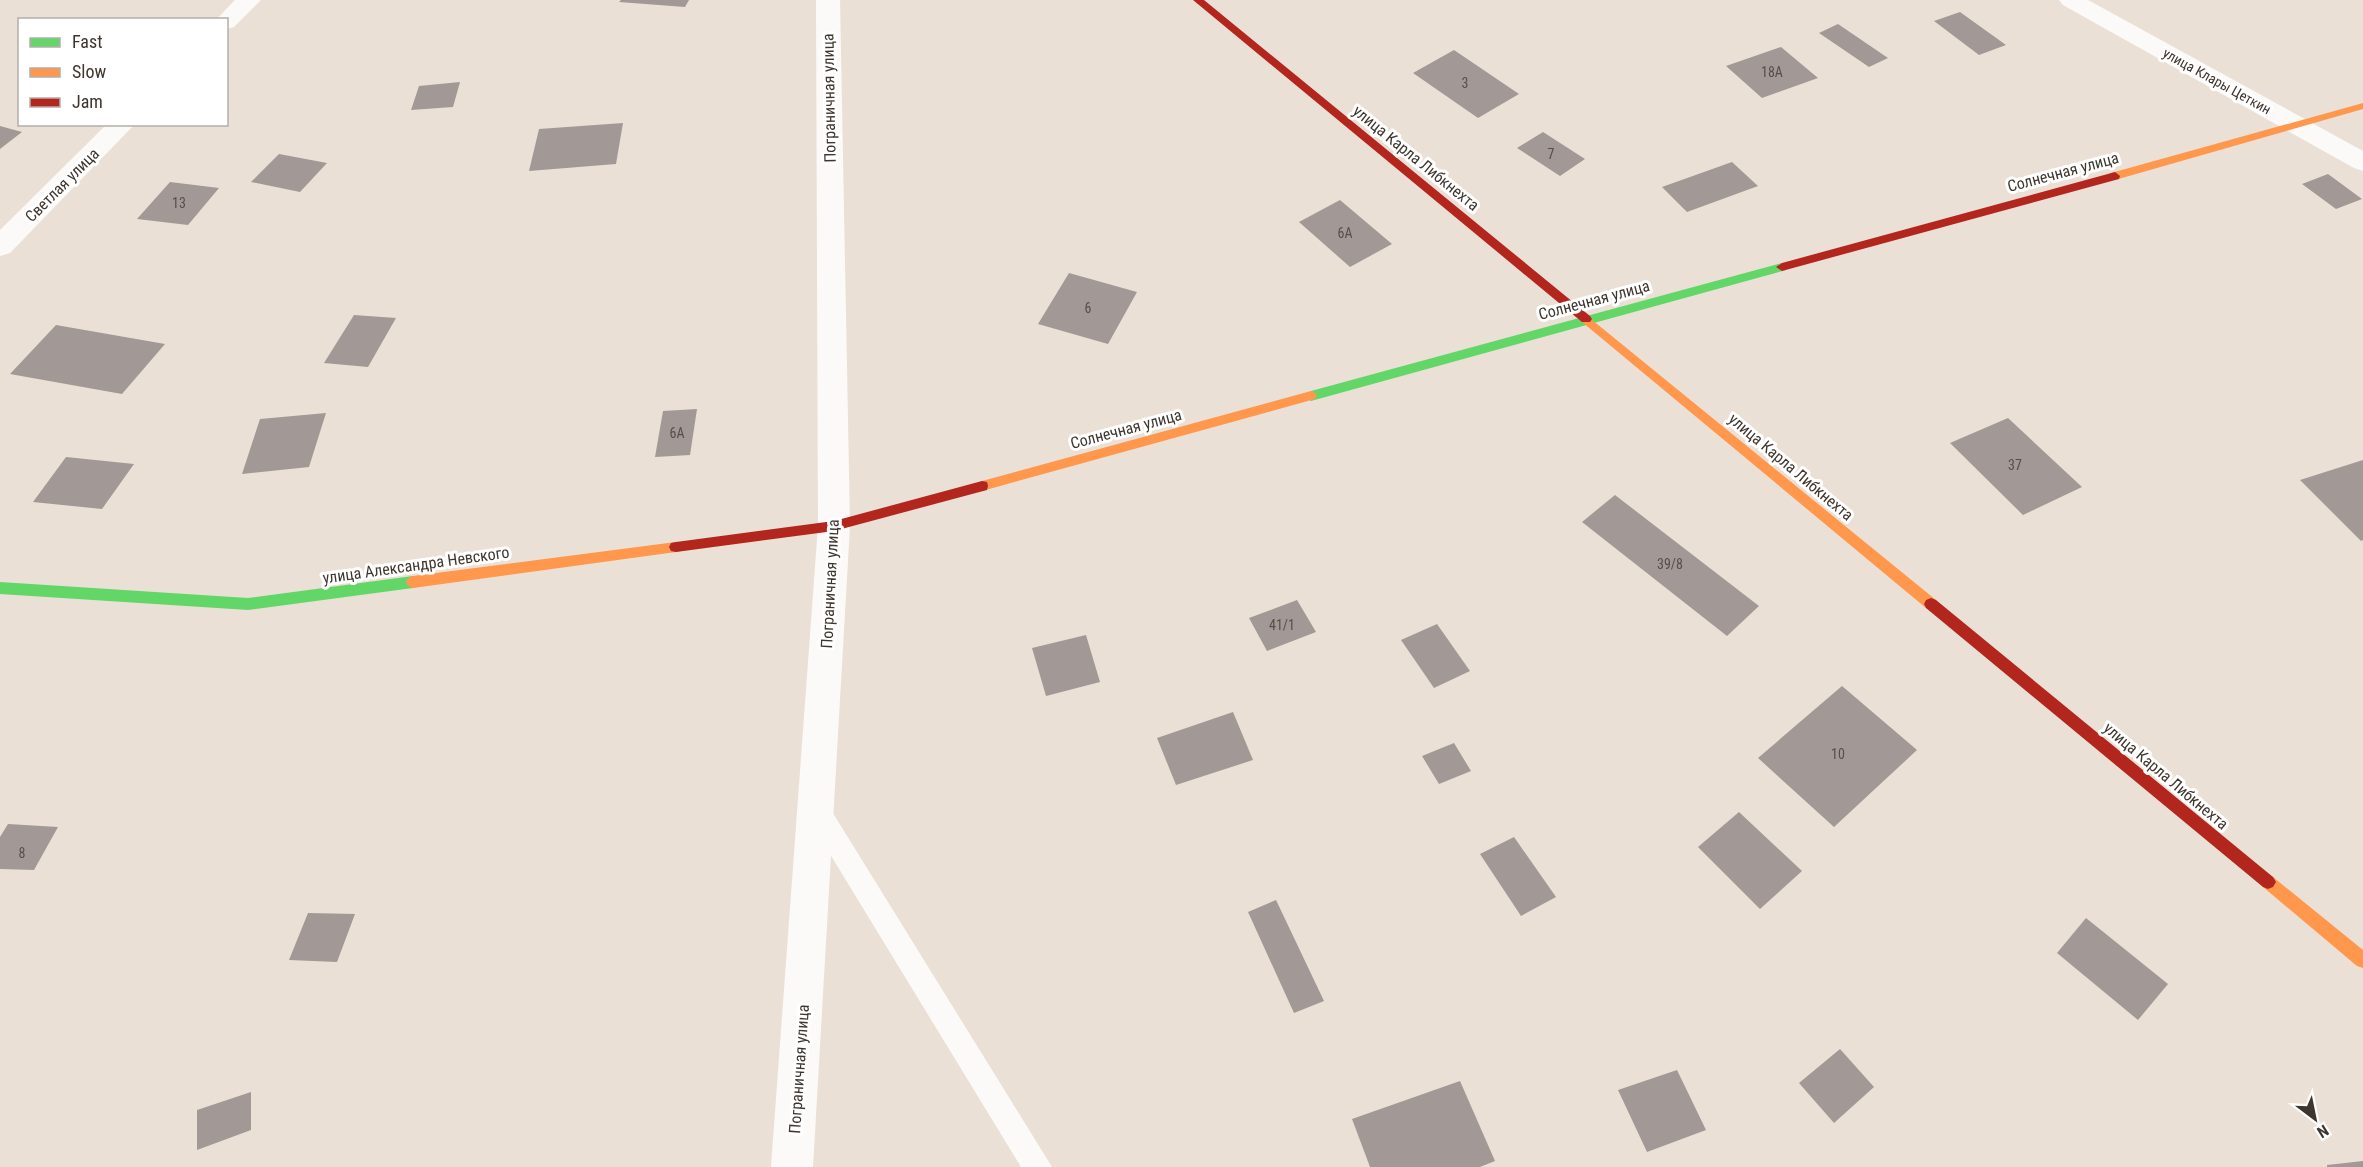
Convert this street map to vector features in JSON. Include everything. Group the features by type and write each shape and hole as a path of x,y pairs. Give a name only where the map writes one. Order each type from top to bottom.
{"street":[{"path":"228,20 249,0"},
{"name":"Пограничная улица","path":"792,1167 834,526 828,0"},
{"name":"улица Карла Либкнехта","path":"1198,0 2363,960"},
{"name":"улица Клары Цеткин","path":"2071,0 2363,162"},
{"name":"Солнечная улица","path":"834,526 2297,126 2363,106"},
{"name":"Светлая улица","path":"0,246 121,126"},
{"name":"улица Александра Невского","path":"0,588 248,604 834,526"}],"lane":[{"path":"816,809 1038,1167"}],"building":[{"path":"621,0 689,0 685,7 619,2"},
{"path":"1960,12 2006,45 1979,55 1934,21"},
{"path":"1838,24 1888,58 1869,67 1819,33"},
{"path":"1781,47 1818,78 1762,98 1726,66"},
{"path":"1454,50 1519,94 1478,118 1413,73"},
{"path":"460,82 453,107 411,110 419,86"},
{"path":"623,123 616,164 529,171 539,129"},
{"path":"0,126 22,132 0,149"},
{"path":"1543,132 1585,159 1560,176 1517,148"},
{"path":"279,154 327,163 300,192 251,182"},
{"path":"1732,162 1758,186 1687,212 1662,187"},
{"path":"2328,174 2362,199 2336,209 2302,184"},
{"path":"170,182 219,188 188,225 137,219"},
{"path":"1340,200 1392,244 1350,267 1299,222"},
{"path":"1069,273 1137,292 1108,344 1038,324"},
{"path":"354,315 396,318 368,367 324,363"},
{"path":"56,325 165,344 122,394 10,374"},
{"path":"697,409 690,455 655,457 663,411"},
{"path":"326,413 309,467 242,474 260,419"},
{"path":"2008,418 2082,487 2023,515 1950,443"},
{"path":"66,457 134,464 102,509 33,502"},
{"path":"2363,460 2363,540 2361,541 2300,480"},
{"path":"1615,495 1759,606 1727,636 1582,522"},
{"path":"1297,600 1316,632 1267,651 1249,618"},
{"path":"1437,624 1470,671 1434,688 1401,640"},
{"path":"1086,635 1100,682 1046,696 1032,648"},
{"path":"1842,686 1917,750 1834,827 1758,758"},
{"path":"1233,712 1253,760 1176,785 1157,738"},
{"path":"1454,743 1471,771 1439,784 1422,756"},
{"path":"1739,812 1802,871 1760,909 1698,847"},
{"path":"8,824 58,827 34,870 0,869 0,837"},
{"path":"1514,837 1556,897 1521,916 1480,854"},
{"path":"1276,900 1324,1001 1294,1013 1248,912"},
{"path":"308,913 355,914 337,962 289,960"},
{"path":"2086,918 2168,984 2138,1020 2057,953"},
{"path":"1840,1049 1874,1087 1834,1123 1799,1083"},
{"path":"1677,1070 1706,1130 1647,1152 1618,1090"},
{"path":"1460,1081 1495,1161 1480,1167 1370,1167 1352,1119"},
{"path":"251,1092 251,1130 197,1150 197,1110"},
{"path":"2363,1161 2363,1167 2327,1167 2327,1165"}],"traffic: fast":[{"path":"1311,396 1782,267"},
{"path":"0,588 248,604 413,582"}],"traffic: slow":[{"path":"2115,176 2363,106"},
{"path":"1586,319 1931,604"},
{"path":"982,486 1311,396"},
{"path":"413,582 676,547"},
{"path":"2268,882 2363,960"}],"traffic: jam":[{"path":"1198,0 1586,319"},
{"path":"1782,267 2115,176"},
{"path":"676,547 834,526 982,486"},
{"path":"1931,604 2268,882"}]}
